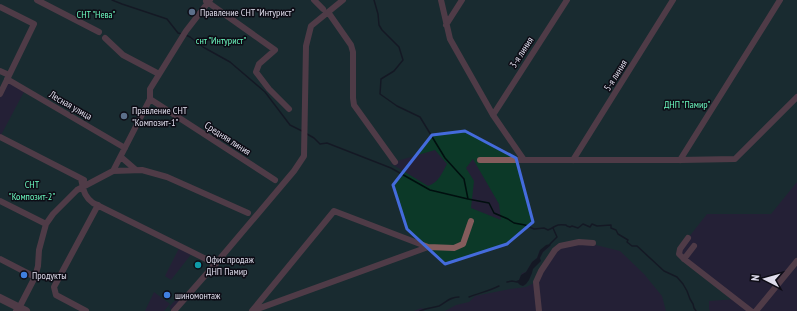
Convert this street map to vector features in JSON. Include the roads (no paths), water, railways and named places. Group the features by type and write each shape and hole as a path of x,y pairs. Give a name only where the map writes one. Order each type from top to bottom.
{"street":[{"path":"37,0 99,32"},
{"path":"314,0 325,10 351,45 353,52 354,105 395,162"},
{"path":"183,311 176,309 294,171 304,156 306,46 312,26 325,10 344,0"},
{"path":"441,0 450,39 493,115 524,160"},
{"path":"446,25 462,0"},
{"name":"3-я линия","path":"493,115 567,0"},
{"name":"5-я линия","path":"573,160 674,0"},
{"path":"680,160 780,0"},
{"path":"113,171 150,99 150,89 186,31 207,1 275,50 259,64 256,72 269,89 289,109"},
{"path":"0,7 34,24 0,94"},
{"path":"105,38 122,55 159,74"},
{"name":"Лесная улица","path":"0,71 125,148"},
{"path":"480,160 735,159 797,97"},
{"name":"Средняя линия","path":"150,99 275,180"},
{"path":"0,136 81,179 86,185"},
{"path":"121,157 136,170"},
{"path":"0,298 20,310 35,277 38,266 39,250 46,224 53,214 77,190 113,171 142,170 167,177 248,213"},
{"path":"86,185 84,192 85,195 98,206 216,264"},
{"path":"0,201 46,224"},
{"path":"86,311 56,295 54,287 98,206"},
{"path":"252,311 334,211 428,248"},
{"path":"252,311 428,248 454,248 463,244 471,222"},
{"path":"688,238 679,254 751,311"},
{"path":"539,311 536,282 541,271 556,250 560,246 579,242 593,243"},
{"path":"684,259 694,246"},
{"path":"0,259 35,277"},
{"path":"756,311 797,261"}],"waterway":[{"path":"112,0 167,19 178,33 182,34"},
{"path":"374,0 379,25 399,47 403,60 394,71 381,79 380,94 397,106 420,117 445,158 464,179 468,199"},
{"path":"186,35 203,47 230,62 265,92 290,125 302,131"},
{"path":"307,134 320,144 327,143 391,168 430,190 489,203 494,213 514,223 525,225 534,229 544,228 548,230 560,225 578,228 583,224 590,227 592,224 597,226 611,225 611,228 616,230 618,234 628,240 627,242 632,246 637,246 664,271 677,277 687,291 696,311"},
{"path":"550,244 557,237 553,228"},
{"path":"507,282 517,282"},
{"path":"469,297 499,286"},
{"path":"420,311 439,306 450,299 459,297"}],"place":[{"name":"Правление СНТ \"Интурист\"","path":"192,12"},
{"name":"Правление СНТ \"Композит-1\"","path":"124,116"},
{"name":"Офис продаж ДНП Памир","path":"198,265"},
{"name":"Продукты","path":"24,275"},
{"name":"шиномонтаж","path":"167,295"}],"park label":[{"name":"СНТ \"Нева\"","path":"96,14"},
{"name":"снт \"Интурист\"","path":"221,40"},
{"name":"ДНП \"Памир\"","path":"687,104"},
{"name":"СНТ \"Композит-2\"","path":"32,190"}]}
